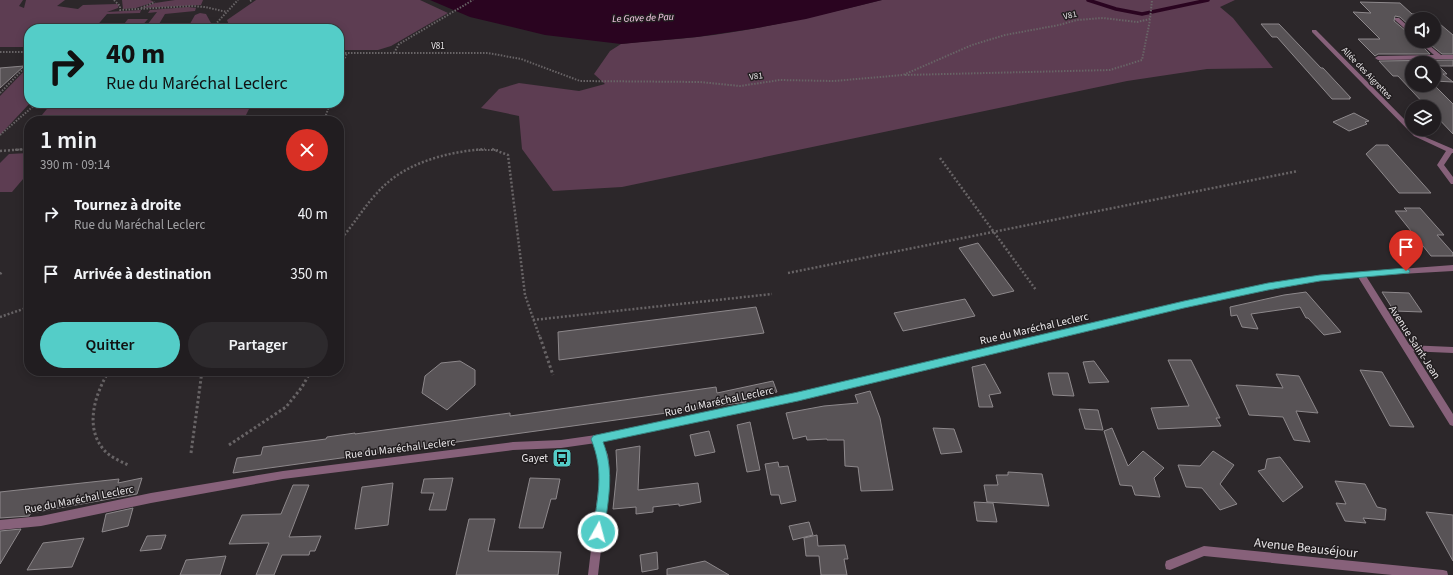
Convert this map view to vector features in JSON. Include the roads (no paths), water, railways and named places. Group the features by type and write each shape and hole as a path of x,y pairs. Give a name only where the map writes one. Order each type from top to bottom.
{"street":[{"path":"1397,19 1405,26"},
{"name":"Allée des Aigrettes","path":"1314,31 1416,135 1452,150 1440,165 1453,182"},
{"path":"1429,48 1438,56"},
{"path":"1441,57 1453,57"},
{"path":"1378,58 1405,58"},
{"name":"Rue du Maréchal Leclerc","path":"0,524 41,520 151,498 283,475 513,446 561,444 596,439 798,397 1184,305 1268,287 1320,278 1453,268"},
{"name":"Avenue Saint-Jean","path":"1360,274 1453,422"},
{"path":"1407,348 1453,350"},
{"path":"593,575 605,474 603,455 596,439"},
{"name":"Avenue Beauséjour","path":"1170,565 1204,551 1443,575"}],"water":[{"name":"Le Gave de Pau","path":"430,0 882,0 806,19 751,29 697,37 621,44 545,35 470,17"}],"waterway":[{"path":"1088,0 1116,9 1142,14 1208,0"}],"place":[{"name":"Gayet","path":"562,458"}]}
